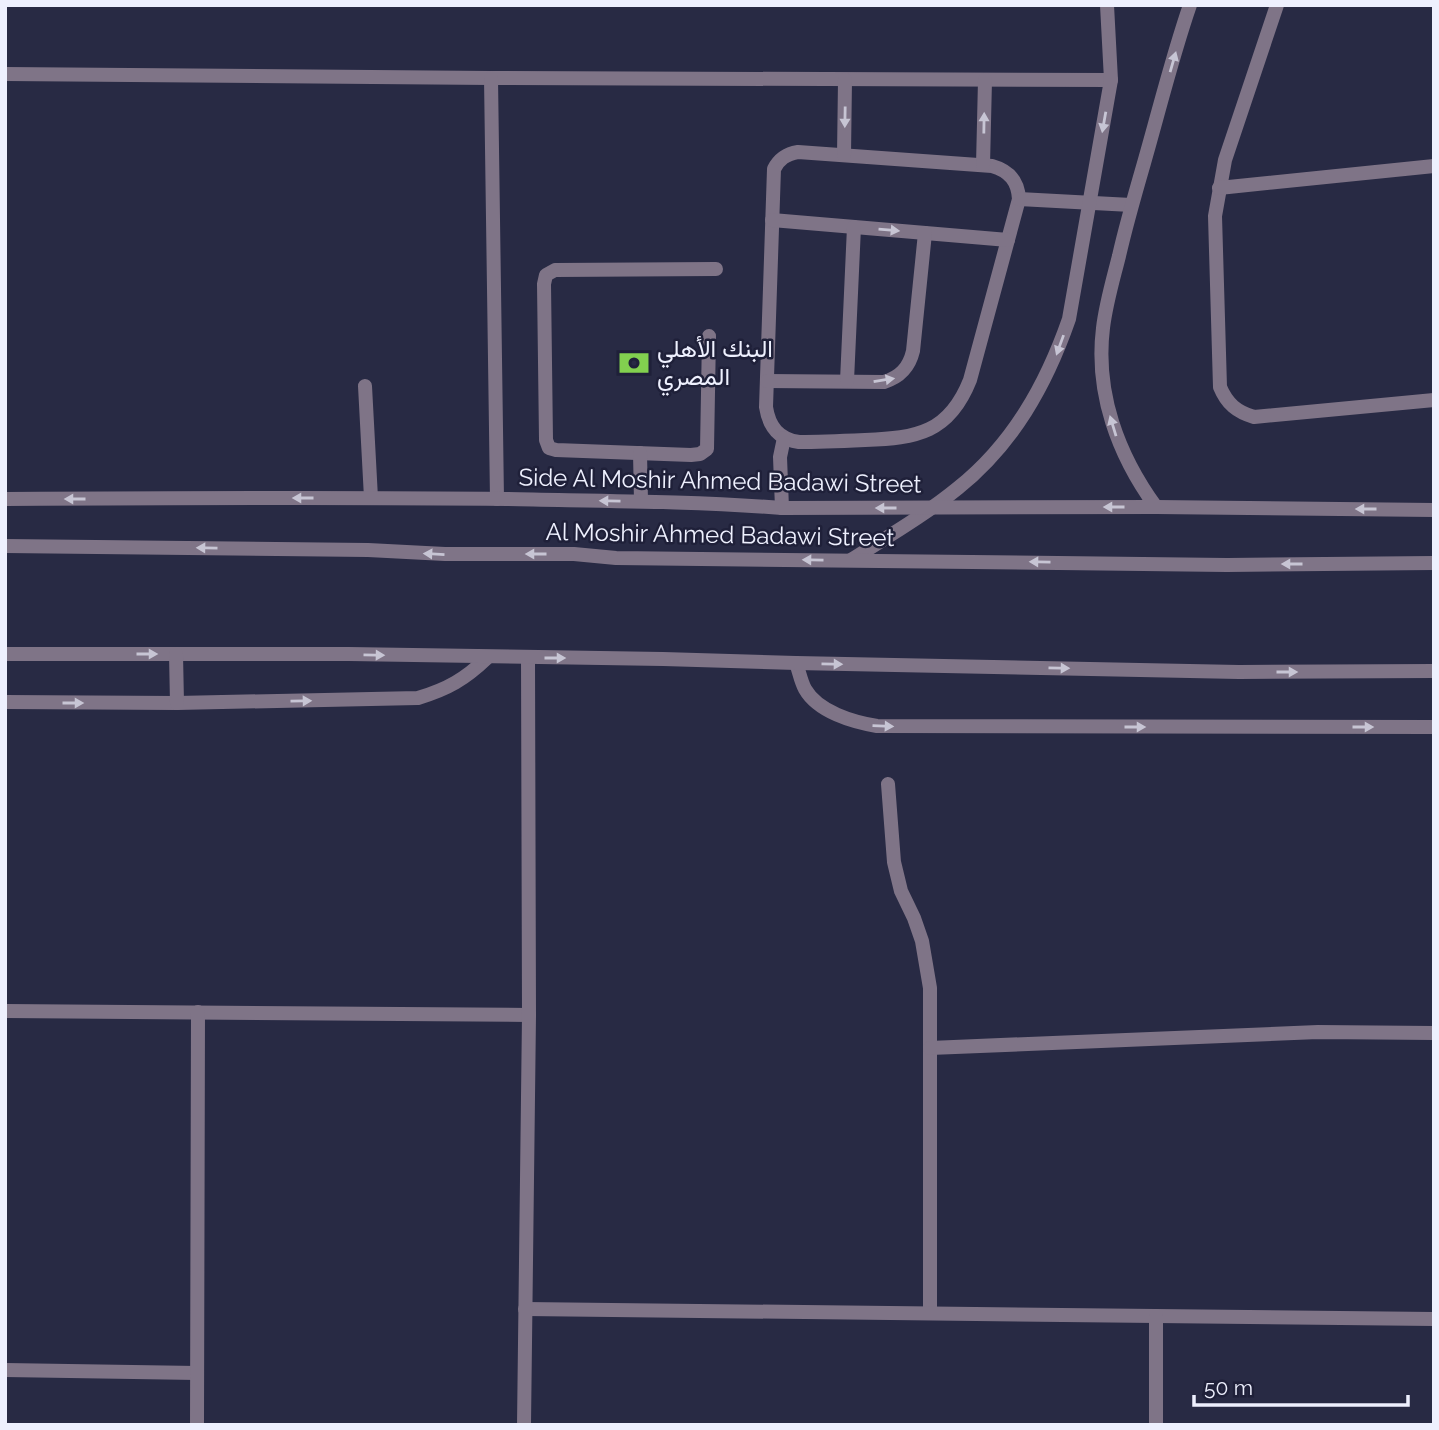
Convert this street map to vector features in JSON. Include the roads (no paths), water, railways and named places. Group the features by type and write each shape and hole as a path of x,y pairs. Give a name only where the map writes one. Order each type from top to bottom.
{"street":[{"path":"851,560 960,487 1007,439 1044,382 1069,319 1111,80 1107,5"},
{"path":"1156,507 1140,486 1116,437 1104,385 1102,331 1106,304 1131,205 1191,5"},
{"path":"1277,5 1225,160 1219,188 1215,216 1220,387 1233,407 1254,417 1434,400"},
{"path":"5,74 1111,80"},
{"path":"491,78 497,499"},
{"path":"844,155 845,79"},
{"path":"983,166 985,80"},
{"path":"798,152 983,166 1002,169 1009,174 1015,181 1019,199 970,380 963,398 951,414 928,430 900,438 799,442 777,433 767,417 766,407 774,169 783,157 798,152"},
{"path":"1219,188 1434,166"},
{"path":"1019,199 1131,205"},
{"path":"772,220 1008,240"},
{"path":"847,381 854,227"},
{"path":"767,381 884,382 901,375 911,360 925,233"},
{"path":"709,336 707,449 700,454 549,448 546,440 546,275 555,270 716,269"},
{"path":"365,386 371,498"},
{"path":"782,508 780,457 784,438"},
{"path":"640,453 641,501"},
{"name":"Side Al Moshir Ahmed Badawi Street","path":"5,499 371,498 641,501 782,508 1156,507 1434,510"},
{"name":"Al Moshir Ahmed Badawi Street","path":"5,546 574,554 616,558 1227,565 1434,563"},
{"path":"5,654 349,654 1239,672 1434,671"},
{"path":"176,654 177,703"},
{"path":"5,702 177,703 418,698 456,684 473,672 487,657"},
{"path":"524,1425 529,1014 528,658"},
{"path":"796,663 805,690 820,704 857,723 877,726 1434,727"},
{"path":"888,784 894,862 901,891 922,941 930,988 930,1313"},
{"path":"5,1011 529,1014"},
{"path":"197,1425 198,1012"},
{"path":"930,1048 1318,1032 1434,1033"},
{"path":"525,1309 1434,1319"},
{"path":"1156,1316 1156,1425"},
{"path":"5,1370 197,1373"}],"place":[{"name":"البنك الأهلي المصري","path":"634,363"}]}
